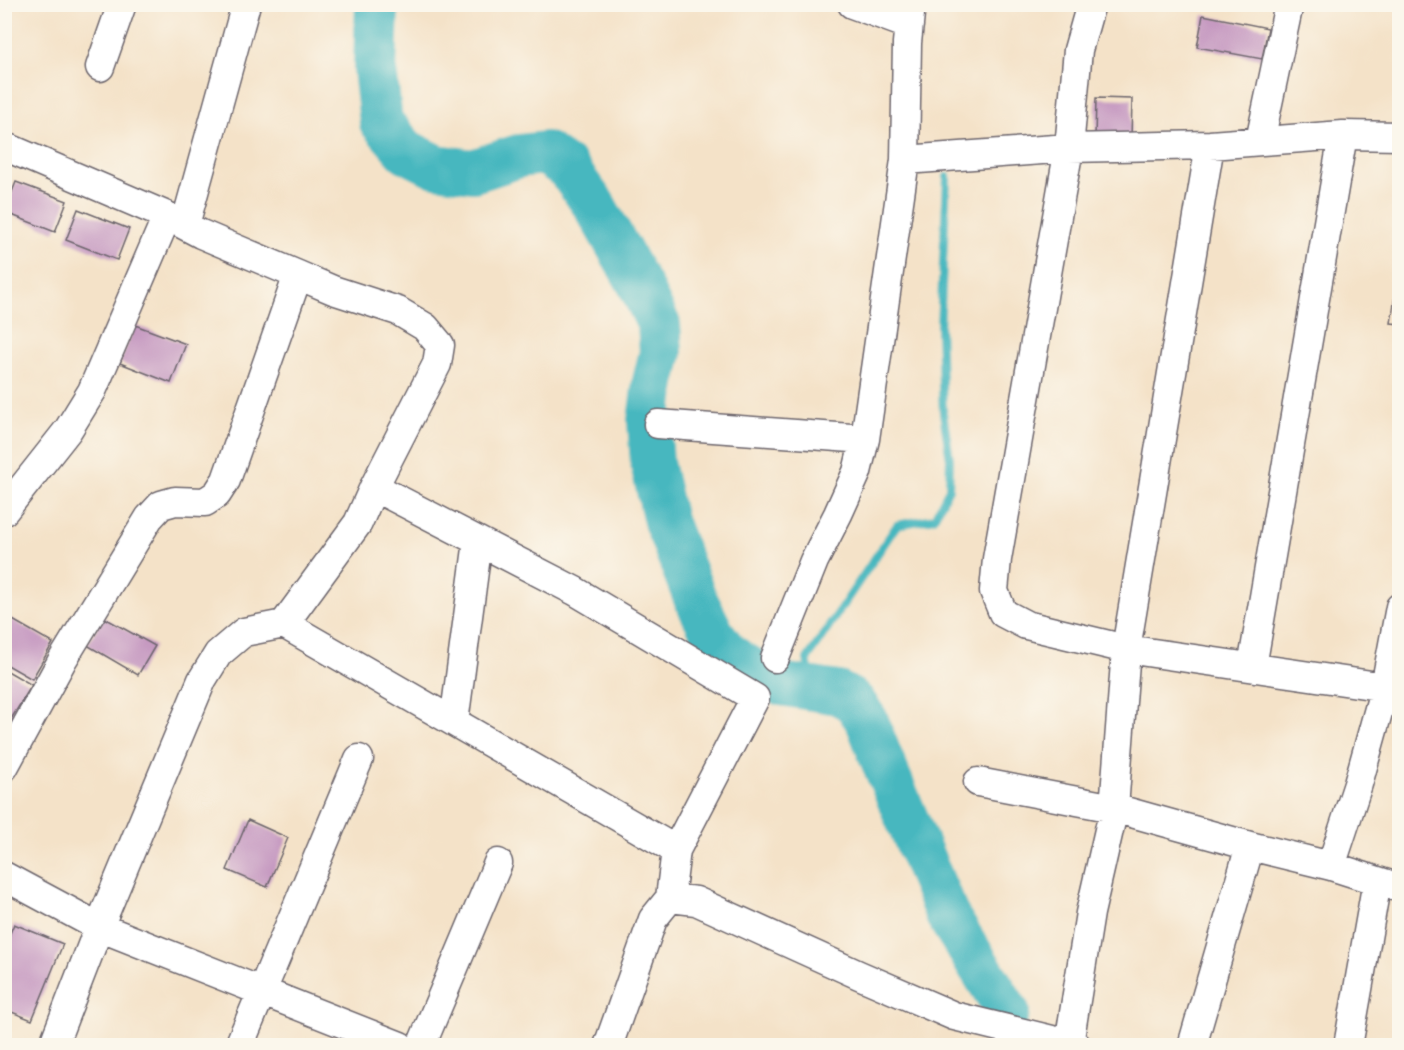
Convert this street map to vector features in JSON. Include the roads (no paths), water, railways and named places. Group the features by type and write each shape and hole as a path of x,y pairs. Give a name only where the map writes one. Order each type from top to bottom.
{"street":[{"path":"100,67 122,4"},
{"path":"4,512 68,430 92,391 176,221 246,4"},
{"path":"775,658 814,561 857,472 865,439 905,160 907,43 910,15 852,4"},
{"path":"1091,4 1078,50 1069,148 997,558 994,591 1003,613 1026,625 1126,649 1392,689"},
{"path":"1260,141 1289,4"},
{"path":"905,160 1069,148 1210,145 1398,129"},
{"path":"1252,667 1343,135"},
{"path":"670,898 696,901 954,1016 1073,1045 1089,913 1114,808 1126,649 1210,145"},
{"path":"7,155 176,221 201,234 333,290 398,311 425,327 440,345 437,364 358,523 284,624"},
{"path":"4,767 63,659 149,518 162,505 175,501 205,502 217,494 226,480 298,275"},
{"path":"658,424 865,439"},
{"path":"374,487 575,591 755,698 676,850 670,898 652,919 608,1046"},
{"path":"454,722 478,541"},
{"path":"1331,866 1392,689 1400,606"},
{"path":"53,1046 99,927 202,680 218,654 244,632 284,624 676,850"},
{"path":"239,1046 359,759"},
{"path":"978,782 1114,808 1331,866 1388,884 1348,1046"},
{"path":"1192,1046 1250,846"},
{"path":"421,1046 498,863"},
{"path":"4,876 99,927 400,1046"},
{"path":"954,1016 981,1046"}],"waterway":[{"path":"377,4 375,69 381,122 406,151 436,166 473,171 519,156 545,153 567,168 594,205 640,286 659,325 661,352 649,421 652,463 665,521 695,598 713,634 727,653 742,664 781,684 838,693 853,701 867,721 947,915 1008,1012"},
{"path":"818,690 810,674 807,659 897,525 934,518 949,489 950,459 943,413 940,328 947,177"}]}
